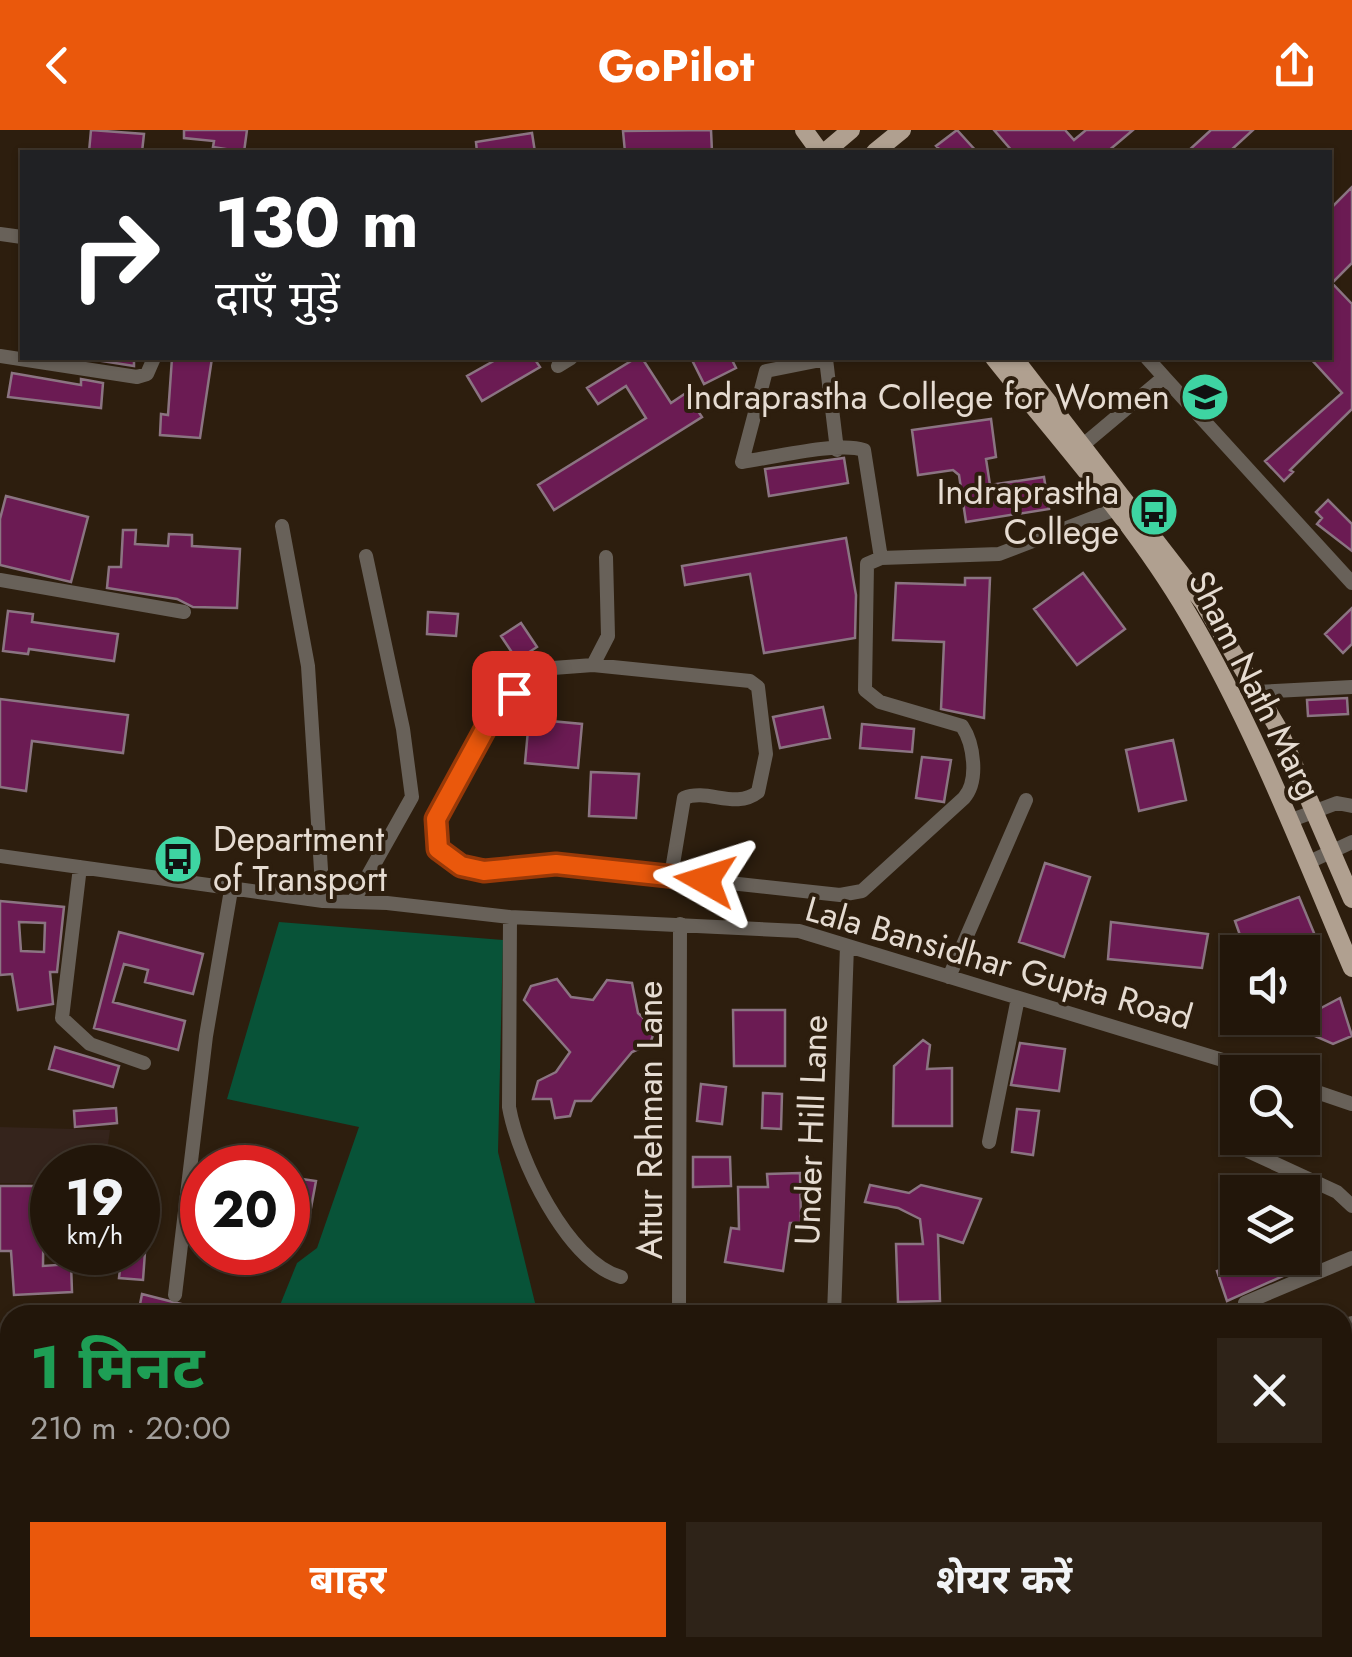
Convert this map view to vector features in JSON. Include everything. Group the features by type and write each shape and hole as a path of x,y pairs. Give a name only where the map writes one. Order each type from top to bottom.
{"main road":[{"path":"804,130 835,143"},
{"path":"877,150 902,130"},
{"name":"Sham Nath Marg","path":"996,360 1078,450 1203,602 1278,728 1352,898"},
{"name":"Sham Nath Marg","path":"1015,360 1187,612 1254,739 1352,968"}],"street":[{"path":"25,360 137,378 148,374 153,360"},
{"path":"821,360 766,371 742,462 860,448 867,455 881,558"},
{"path":"826,360 837,450"},
{"path":"1149,360 1352,582"},
{"path":"1078,450 1164,377"},
{"path":"671,876 684,798 692,795 740,800 758,792 766,754 758,687 740,678 593,665 553,668 501,705 436,819 438,849 461,866 484,871 540,863 851,894 873,885 968,794 972,755 962,726 880,702 865,690 867,564 881,558 1000,554 1116,509"},
{"path":"282,526 308,666 323,901"},
{"path":"353,902 412,797 404,729 366,556"},
{"path":"593,665 608,636 606,557"},
{"path":"0,580 184,612"},
{"path":"1256,692 1352,687"},
{"path":"949,977 1026,800"},
{"path":"1289,821 1337,802 1352,806"},
{"path":"1308,863 1352,842"},
{"name":"Lala Bansidhar Gupta Road","path":"0,856 323,901 510,917 799,931 1220,1059"},
{"path":"80,867 62,1018 90,1044 144,1063"},
{"path":"176,1295 206,1036 230,890"},
{"path":"510,917 509,1107 514,1136 540,1195 596,1264 621,1277"},
{"name":"Attur Rehman Lane","path":"680,924 680,1305"},
{"name":"Under Hill Lane","path":"834,1305 847,946"},
{"path":"989,1142 1018,998"},
{"path":"1320,1093 1352,1104"},
{"path":"1255,1155 1336,1192 1352,1206"},
{"path":"1245,1303 1352,1258"}],"shaded area":[{"path":"0,1127 110,1130 108,1145 30,1145 30,1183 0,1183"}],"green space":[{"path":"279,922 503,940 498,1152 536,1305 280,1305 292,1275 310,1275 310,1253 317,1248 359,1127 227,1099"}],"building":[{"path":"91,130 144,134 142,150 89,150"},
{"path":"184,130 247,130 244,150 213,147 214,141 184,138"},
{"path":"711,130 712,150 625,150 623,131"},
{"path":"957,130 975,150 940,150 936,146"},
{"path":"994,130 1065,130 1074,140 1086,130 1133,130 1109,150 1011,150"},
{"path":"1211,130 1253,130 1231,150 1189,150"},
{"path":"532,133 535,150 477,150 476,142"},
{"path":"1352,187 1352,263 1332,283 1332,207"},
{"path":"1332,283 1352,304 1352,409 1290,470 1293,472 1284,481 1265,461 1342,393 1312,360 1332,360"},
{"path":"96,360 134,360 134,366"},
{"path":"172,360 212,360 200,438 160,435 161,414 168,415"},
{"path":"495,360 535,360 540,367 482,401 467,376"},
{"path":"633,360 643,360 671,403 686,393 702,417 554,510 538,485 646,418 626,386 598,404 587,388"},
{"path":"692,360 732,360 736,368 704,384"},
{"path":"12,373 81,385 81,379 103,383 101,408 8,397"},
{"path":"991,419 996,457 986,459 990,485 1044,477 1049,509 966,522 959,475 953,470 918,475 912,430"},
{"path":"844,458 848,483 769,496 765,469"},
{"path":"6,496 88,517 71,582 0,565 0,519"},
{"path":"1328,500 1352,524 1352,551 1317,524 1322,518 1316,512"},
{"path":"123,530 136,530 135,544 168,546 169,534 192,535 192,546 240,549 237,608 193,607 177,599 107,588 109,567 121,567"},
{"path":"846,538 856,595 855,638 764,653 750,574 685,585 682,566"},
{"path":"1083,573 1125,629 1077,665 1034,609"},
{"path":"965,578 990,578 984,718 941,709 944,642 893,640 896,583 965,585"},
{"path":"1352,608 1352,644 1343,653 1325,634"},
{"path":"8,611 33,614 32,622 118,634 114,661 29,649 28,654 3,651"},
{"path":"428,612 458,614 456,636 427,634"},
{"path":"521,623 537,647 517,660 501,636"},
{"path":"1347,698 1348,714 1308,716 1307,700"},
{"path":"0,699 128,715 123,753 32,741 26,791 0,787"},
{"path":"823,707 830,738 780,748 773,717"},
{"path":"529,719 582,724 578,768 525,763"},
{"path":"862,724 914,729 912,752 860,748"},
{"path":"1173,740 1186,800 1139,811 1126,750"},
{"path":"922,757 951,760 944,802 916,798"},
{"path":"591,772 639,774 636,818 589,816"},
{"path":"1045,863 1090,877 1064,957 1019,942"},
{"path":"1299,897 1314,933 1240,935 1235,921"},
{"path":"0,901 64,907 57,972 50,972 53,1004 18,1010 12,974 0,975","holes":["19,922 45,923 44,952 21,951"]},
{"path":"1111,922 1208,934 1202,968 1108,959"},
{"path":"119,932 203,954 193,994 145,982 148,970 124,964 113,1002 185,1021 178,1050 94,1028"},
{"path":"557,979 571,997 593,1000 607,980 632,983 638,1013 655,1029 650,1044 632,1052 591,1101 575,1101 570,1116 555,1118 551,1099 533,1099 538,1081 556,1072 570,1052 524,1000 531,986"},
{"path":"1340,998 1352,1036 1333,1044 1313,1035 1320,1035 1320,1009"},
{"path":"733,1010 785,1010 785,1066 734,1066"},
{"path":"923,1040 930,1045 927,1069 952,1068 952,1126 893,1126 894,1066"},
{"path":"1020,1043 1065,1049 1059,1091 1011,1085"},
{"path":"55,1047 119,1066 113,1087 49,1069"},
{"path":"701,1084 726,1087 722,1124 697,1121"},
{"path":"763,1093 782,1094 781,1129 762,1128"},
{"path":"116,1108 117,1123 75,1127 74,1111"},
{"path":"1017,1109 1039,1111 1033,1155 1012,1152"},
{"path":"693,1157 730,1157 731,1186 693,1187"},
{"path":"800,1173 801,1223 790,1223 783,1271 725,1262 731,1228 739,1229 738,1187 768,1187 767,1174"},
{"path":"310,1180 316,1181 310,1213"},
{"path":"870,1185 909,1193 921,1185 981,1199 963,1243 938,1235 940,1301 898,1302 896,1244 923,1244 920,1219 898,1208 865,1202"},
{"path":"0,1186 30,1186 30,1275 71,1275 72,1292 14,1295 11,1251 0,1251"},
{"path":"1217,1271 1220,1275 1285,1275 1227,1301"},
{"path":"119,1275 143,1275 143,1280 119,1278"},
{"path":"142,1294 181,1304 181,1305 140,1305"}],"place":[{"name":"Indraprastha College for Women","path":"1205,397"},
{"name":"Indraprastha College","path":"1154,512"},
{"name":"Department of Transport","path":"178,859"}],"route":[{"path":"514,693 490,720 436,819 433,829 438,849 472,870 540,863 705,880"}]}
